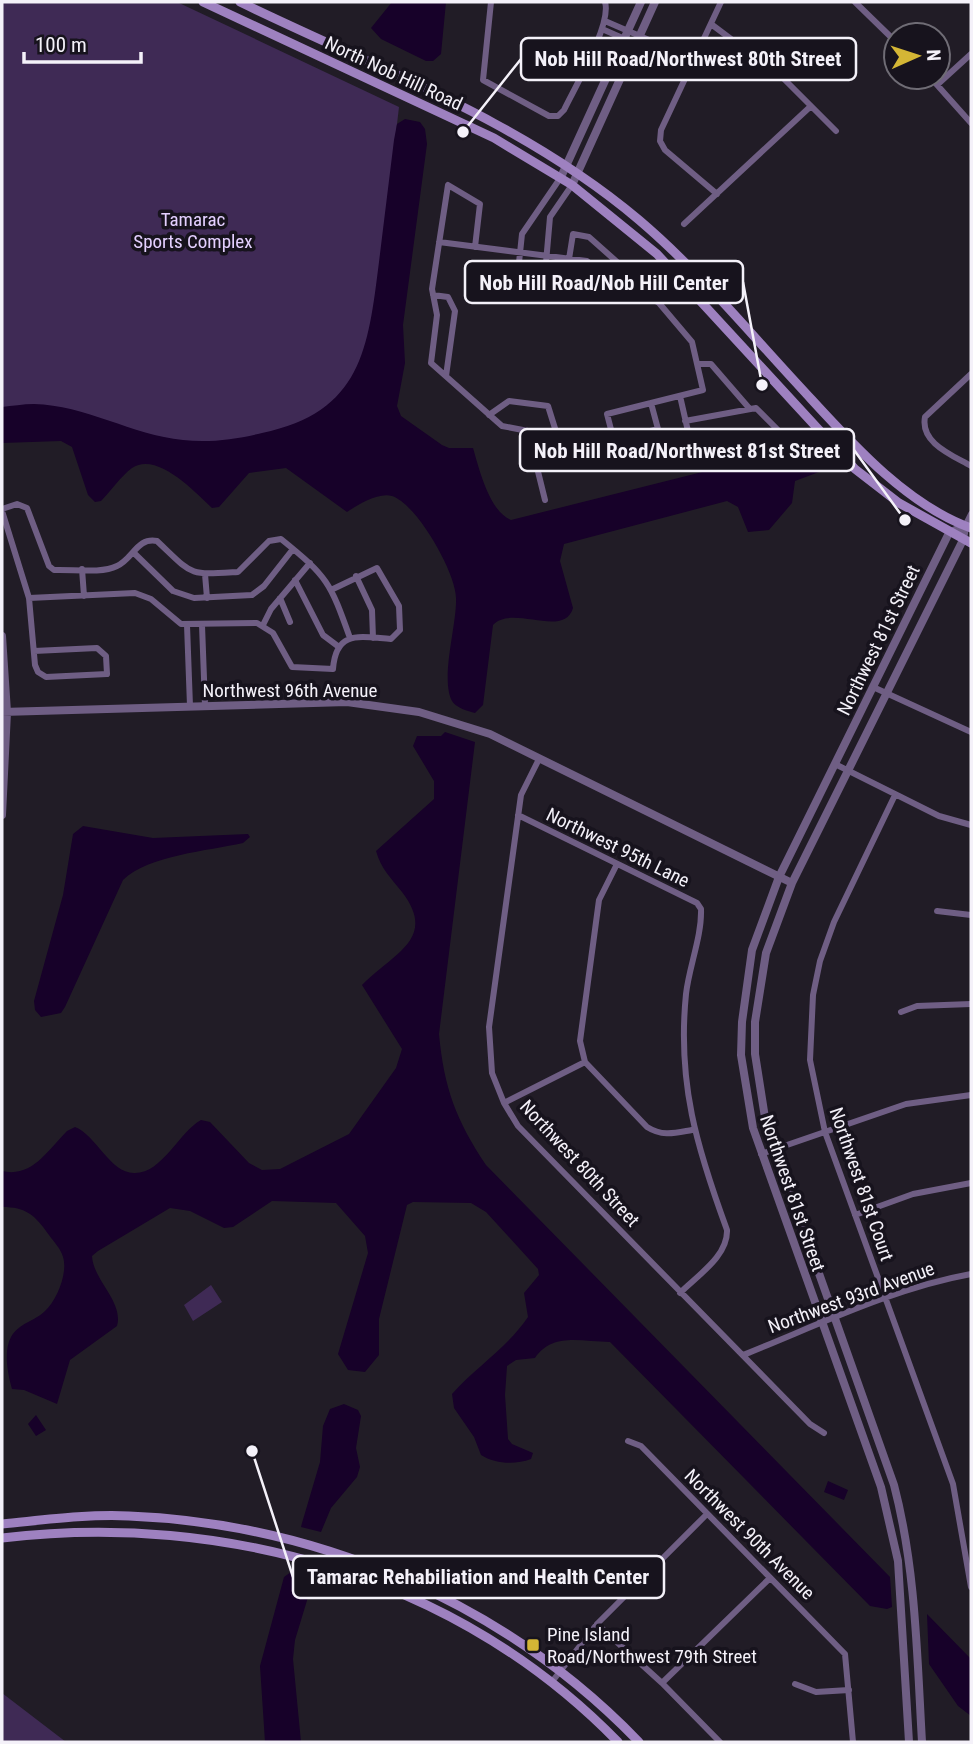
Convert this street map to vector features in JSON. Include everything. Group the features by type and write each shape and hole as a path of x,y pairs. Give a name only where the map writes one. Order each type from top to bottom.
{"main road":[{"name":"North Nob Hill Road","path":"203,2 494,138 561,177 657,254 855,469 899,503 967,542"},
{"name":"North Nob Hill Road","path":"240,2 479,115 566,163 640,220 688,266 863,454 907,492 968,527"},
{"path":"2,1524 129,1516 228,1526 323,1548 426,1589 497,1628 561,1671 639,1742"},
{"path":"2,1538 92,1531 181,1534 262,1548 315,1561 396,1591 503,1647 585,1710 618,1742"}],"street":[{"path":"491,2 483,80 549,116 558,116 564,110 602,29 608,13 605,2"},
{"path":"640,2 561,177 522,234 518,272 545,274 550,217 572,185 655,2"},
{"path":"717,194 664,150 660,141 661,130 721,2"},
{"path":"855,2 882,28"},
{"path":"605,21 626,35 635,46 667,58 675,66 689,67"},
{"path":"711,23 783,78 836,131"},
{"path":"602,29 639,36 693,60"},
{"path":"667,58 671,50"},
{"path":"952,71 971,54"},
{"path":"943,91 971,122"},
{"path":"684,224 811,106"},
{"path":"475,247 480,204 448,185 433,295 437,315 431,363 502,426 528,431 545,500"},
{"path":"569,259 573,234 589,237 625,269 623,294"},
{"path":"439,242 587,261 596,268 605,292 648,296 659,303 692,342 703,390 607,414 614,441"},
{"path":"433,295 448,297 455,311 446,376"},
{"path":"697,364 711,364 749,408"},
{"path":"971,374 925,417 923,426 927,438 971,466"},
{"path":"680,396 695,462"},
{"path":"489,415 509,401 548,406 563,454"},
{"path":"535,462 658,429 652,403"},
{"path":"685,421 749,408 761,411 783,435"},
{"path":"34,651 97,648 106,656 107,674 46,677 38,672 34,651 29,598 2,510 17,504 27,508 49,566 54,570 113,568 144,541 157,541 189,571 205,574 238,572 274,539 281,539 322,573 333,589 350,638"},
{"name":"Northwest 81st Street","path":"922,1742 911,1560 905,1525 894,1485 774,1149 759,1091 755,1022 766,953 792,883 887,693 967,542 971,514"},
{"path":"949,533 968,527"},
{"name":"Northwest 81st Street","path":"909,1742 893,1528 881,1487 761,1154 746,1094 742,1022 752,950 779,877 949,533"},
{"path":"133,552 173,591 194,598 207,598 252,595 264,586 293,549"},
{"path":"263,625 280,598 310,563"},
{"path":"29,598 144,595 170,618 187,625 263,625 274,633 292,667 333,669 339,647 350,638 391,639 400,629 399,606 377,568 333,589"},
{"path":"82,569 84,596"},
{"path":"205,574 207,598"},
{"path":"356,576 372,610 373,638"},
{"path":"295,580 323,635 339,647"},
{"path":"280,598 290,622"},
{"path":"187,625 190,706"},
{"path":"202,625 205,705"},
{"path":"2,636 2,815"},
{"path":"188,654 203,654"},
{"path":"873,687 971,732"},
{"name":"Northwest 96th Avenue","path":"4,712 321,702 384,705 456,722 490,734 792,883"},
{"name":"Northwest 80th Street","path":"539,758 521,795 489,1027 492,1073 504,1103 518,1126 810,1424 824,1433"},
{"path":"835,764 939,816 971,825"},
{"name":"Northwest 81st Court","path":"895,795 834,922 813,995 810,1060 825,1132 953,1484 971,1587"},
{"name":"Northwest 95th Lane","path":"518,815 697,903 701,909 686,995 683,1043 692,1130"},
{"path":"617,864 599,900 580,1041 585,1062 647,1127 658,1133 669,1134 692,1130 727,1230 727,1241 722,1251 680,1293"},
{"path":"937,911 971,915"},
{"path":"901,1012 917,1006 971,1004"},
{"path":"504,1103 585,1062"},
{"path":"761,1154 906,1104 971,1094"},
{"path":"855,1215 913,1194 971,1183"},
{"name":"Northwest 93rd Avenue","path":"743,1355 887,1300 949,1278 971,1274"},
{"name":"Northwest 90th Avenue","path":"628,1441 641,1446 769,1579 806,1611 845,1654 849,1690"},
{"path":"551,1683 597,1624 706,1515"},
{"path":"662,1683 769,1579"},
{"path":"597,1624 662,1683 720,1742"},
{"path":"795,1684 816,1692 849,1690 853,1742"}],"green space":[{"name":"Tamarac Sports Complex","path":"2,2 177,2 399,107 372,337 357,376 337,403 289,432 222,445 152,439 2,411"},
{"path":"211,1285 222,1302 193,1321 184,1305"},
{"path":"2,1693 66,1742 2,1742"}],"shaded area":[{"path":"392,2 446,2 441,54 433,61 426,61 381,39 371,28"},
{"path":"405,119 420,122 425,129 427,144 403,325 405,363 397,406 401,416 442,445 449,448 473,448 486,488 503,515 511,520 806,446 824,465 819,472 795,481 792,503 769,530 748,532 738,507 727,501 564,544 560,561 573,608 568,617 559,621 512,618 493,625 483,705 475,713 456,706 449,691 448,665 456,609 450,573 423,525 413,512 392,496 368,500 347,512 286,468 249,473 219,507 212,508 164,469 142,464 132,468 101,501 95,502 88,495 72,447 61,441 2,443 2,407 34,404 72,409 164,437 203,441 262,433 295,423 321,410 340,393 354,372 364,349 375,293 394,140 397,124"},
{"path":"445,732 475,742 439,1034 444,1071 459,1118 486,1165 890,1577 892,1607 887,1609 870,1606 610,1342 559,1342 542,1350 535,1358 516,1360 507,1366 505,1395 508,1439 512,1444 533,1453 531,1459 512,1463 499,1462 481,1455 474,1437 454,1408 452,1394 520,1328 528,1317 524,1293 539,1275 538,1269 486,1212 471,1203 413,1202 407,1205 379,1319 379,1355 365,1372 348,1370 338,1354 368,1253 365,1236 336,1203 272,1201 233,1227 224,1228 190,1211 170,1208 98,1251 92,1256 94,1265 116,1308 117,1326 70,1360 57,1404 24,1390 12,1389 7,1356 11,1337 18,1328 49,1306 60,1286 64,1263 59,1248 34,1217 18,1209 2,1207 2,1171 22,1171 30,1167 67,1131 75,1127 83,1131 118,1167 134,1173 144,1172 162,1160 185,1133 201,1120 210,1122 249,1163 262,1170 280,1169 349,1134 396,1068 402,1049 362,985 407,944 413,934 415,922 412,908 384,868 376,851 434,799 434,781 413,746 417,736 441,736"},
{"path":"83,826 153,838 248,834 250,837 243,843 163,859 123,880 65,1007 61,1013 41,1017 35,1010 34,1001 63,895 73,834"},
{"path":"344,1404 358,1410 361,1416 356,1448 360,1467 357,1477 331,1508 321,1532 301,1527 320,1462 323,1426 330,1409"},
{"path":"36,1415 46,1430 36,1436 28,1424"},
{"path":"828,1481 848,1490 844,1500 824,1492"},
{"path":"291,1572 309,1578 312,1584 295,1640 293,1659 301,1742 265,1742 260,1666 284,1577"},
{"path":"927,1614 971,1659 971,1716 958,1706 929,1664"}],"place":[{"name":"Nob Hill Road/Northwest 80th Street","path":"463,132"},
{"name":"Nob Hill Road/Nob Hill Center","path":"762,385"},
{"name":"Nob Hill Road/Northwest 81st Street","path":"905,520"},
{"name":"Tamarac Rehabiliation and Health Center","path":"252,1451"},
{"name":"Pine Island Road/Northwest 79th Street","path":"533,1645"}]}
